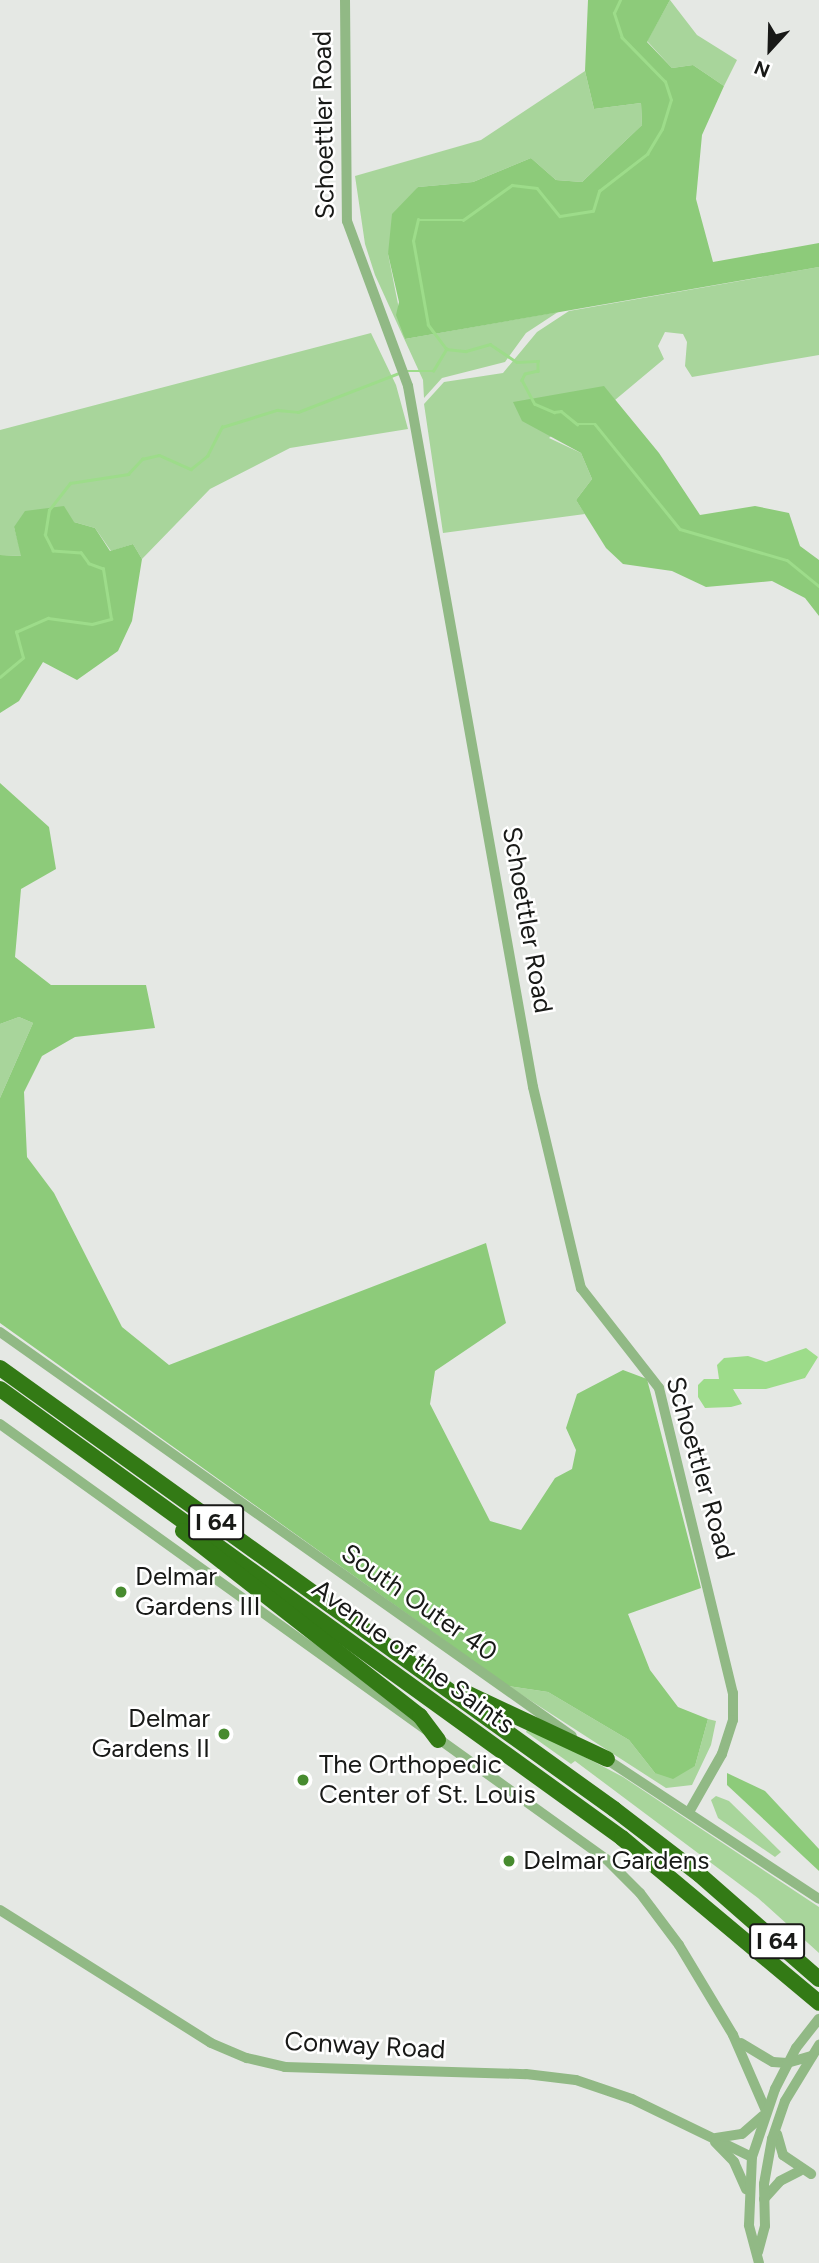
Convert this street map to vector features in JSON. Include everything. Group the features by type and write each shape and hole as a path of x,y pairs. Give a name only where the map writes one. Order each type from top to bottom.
{"highway":[{"name":"Avenue of the Saints","path":"0,1368 674,1854 819,1979"},
{"name":"Avenue of the Saints","path":"0,1389 622,1838 819,2003"},
{"path":"155,1501 196,1544 420,1716 438,1740"},
{"path":"431,1677 607,1759"}],"street":[{"name":"Schoettler Road","path":"345,0 347,221 361,269 394,342 412,402 533,1087 575,1268 589,1301 640,1359 659,1388 722,1635 733,1693 733,1720 722,1754 689,1812"},
{"name":"South Outer 40","path":"0,1332 481,1675 819,1899"},
{"path":"0,1424 622,1874 660,1918 733,2035 766,2112"},
{"name":"Conway Road","path":"0,1910 211,2043 247,2058 285,2067 564,2078 632,2099 752,2157"},
{"path":"758,2257 749,2225 748,2198 752,2157 766,2112 788,2063 819,2019"},
{"path":"733,2035 760,2057 788,2063 812,2056"},
{"path":"758,2257 765,2225 764,2199 776,2128 785,2101 819,2045"},
{"path":"711,2137 742,2134 766,2112"},
{"path":"764,2199 784,2178 806,2173 783,2155 776,2128"},
{"path":"711,2137 734,2162 748,2198"}],"shaded area":[{"path":"588,0 670,0 647,42 672,68 693,65 724,86 702,135 696,199 713,262 819,243 819,267 405,339 396,315 399,302 388,254 392,214 418,187 473,182 531,158 556,180 582,182 642,125 641,103 594,109 585,71"},
{"path":"670,0 697,35 737,60 724,86 693,65 672,68 647,41"},
{"path":"585,71 594,109 641,103 642,125 582,182 556,180 531,158 473,182 418,187 388,254 405,339 558,312 526,333 505,362 442,378 424,398 423,380 375,275 365,244 355,176 481,140"},
{"path":"819,267 819,355 692,377 685,366 687,342 683,334 665,332 658,346 664,359 615,400 604,387 549,438 581,453 592,479 576,500 585,514 443,533 424,404 444,382 503,373 537,332 569,311"},
{"path":"371,333 396,385 408,429 290,448 210,489 142,559 133,544 111,551 95,528 74,522 14,527 22,556 0,555 0,430"},
{"path":"604,386 659,453 700,515 755,506 789,513 800,546 819,560 819,616 805,598 772,581 706,587 672,571 623,564 606,548 576,500 592,479 581,453 522,421 513,402"},
{"path":"64,506 74,522 95,528 110,551 133,544 142,559 132,621 118,651 77,680 43,662 19,701 0,713 0,555 21,556 14,527 25,511"},
{"path":"0,783 49,827 56,869 21,889 15,957 51,985 146,985 155,1028 75,1037 42,1056 24,1092 27,1157 54,1193 122,1327 169,1365 486,1243 506,1323 435,1371 430,1404 490,1521 521,1530 555,1478 572,1469 576,1450 566,1428 577,1394 623,1370 647,1379 701,1588 628,1614 650,1670 678,1707 708,1719 695,1766 673,1779 655,1773 629,1740 548,1692 508,1686 0,1323 0,1098 33,1023 19,1017 0,1024"},
{"path":"19,1017 33,1023 0,1098 0,1024"},
{"path":"806,1348 818,1357 805,1378 766,1389 733,1389 742,1404 731,1407 705,1408 698,1397 698,1385 704,1379 719,1379 717,1365 724,1358 748,1356 766,1362"},
{"path":"508,1686 548,1692 629,1740 655,1773 695,1766 708,1719 716,1721 711,1745 692,1785 666,1788"},
{"path":"528,1727 623,1777 819,1907 819,1953 758,1898 575,1761 571,1764 526,1732"},
{"path":"727,1773 765,1791 819,1849 819,1871 727,1785"},
{"path":"716,1796 729,1801 781,1852 775,1857 718,1818 711,1800"}],"waterway":[{"path":"405,371 433,371 446,349 428,325 413,241 418,220 463,220 512,185 537,188 560,216 593,211 599,191 647,154 662,129 671,100 665,82 622,38 614,13 620,0"},
{"path":"446,349 466,351 490,344 517,362 538,361 538,371 525,374 522,380 535,404 554,412 561,411 577,424 595,424 680,529 787,560 819,586"},
{"path":"0,677 23,658 16,632 48,618 92,624 111,619 103,569 89,564 81,553 53,551 45,535 49,510 70,483 128,474 142,459 159,455 191,469 207,456 222,427 277,410 298,412 399,373"}],"place":[{"name":"Delmar Gardens III","path":"121,1592"},
{"name":"Delmar Gardens II","path":"224,1734"},
{"name":"The Orthopedic Center of St. Louis","path":"303,1780"},
{"name":"Delmar Gardens","path":"509,1861"}]}
